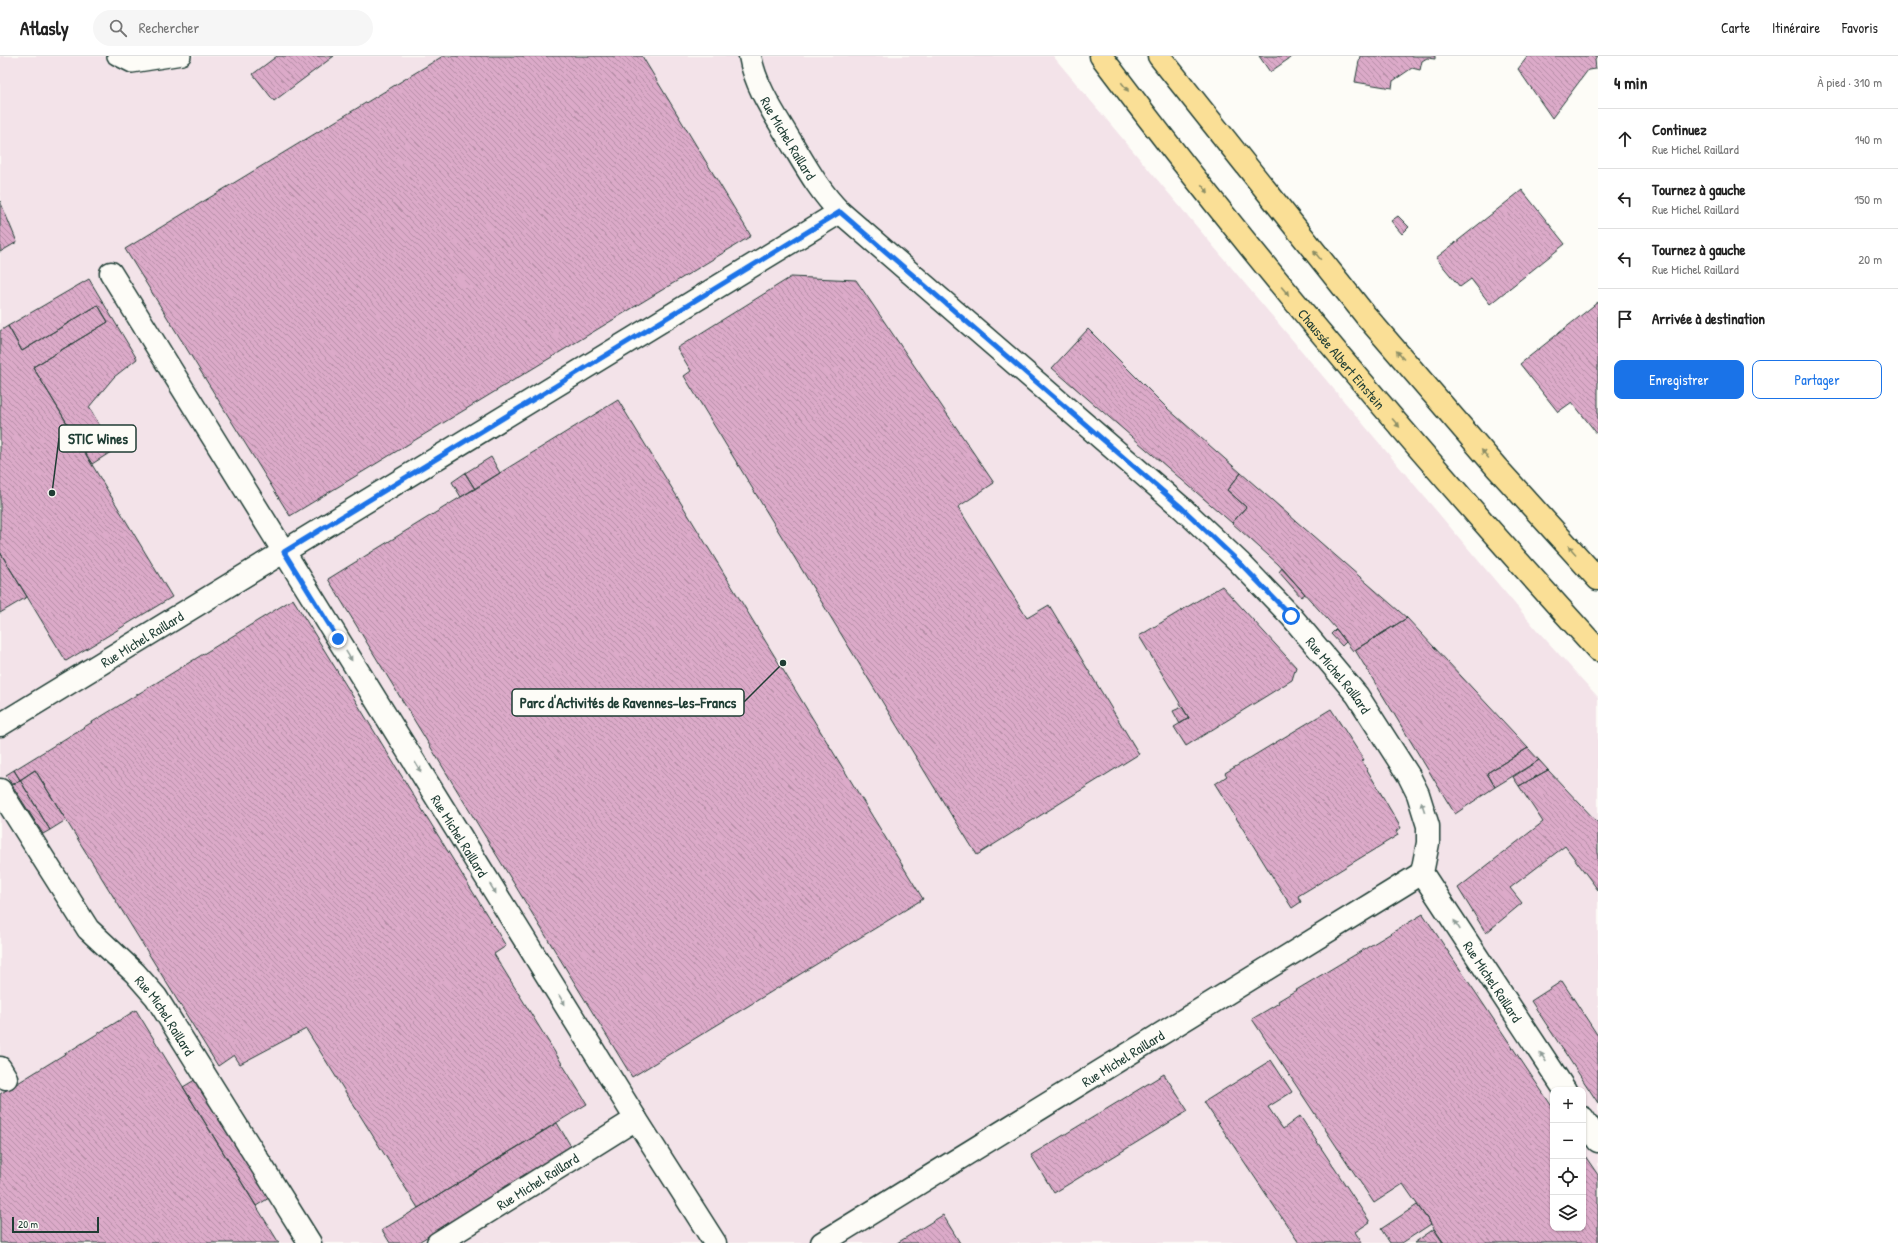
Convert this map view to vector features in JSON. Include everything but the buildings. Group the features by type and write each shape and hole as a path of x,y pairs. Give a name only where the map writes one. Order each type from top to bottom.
{"main road":[{"name":"Chaussée Albert Einstein","path":"1101,56 1274,278 1441,474 1598,650"},
{"path":"1160,56 1366,316 1497,468 1598,579"}],"street":[{"name":"Rue Michel Raillard","path":"750,56 754,71 770,107 814,181 840,212 1182,508 1239,562 1291,616 1357,694 1409,776 1418,794 1428,826 1428,843 1422,873 1563,1087"},
{"name":"Rue Michel Raillard","path":"0,725 840,212"},
{"path":"111,273 284,552"},
{"name":"Rue Michel Raillard","path":"284,552 636,1119 715,1243"},
{"name":"Rue Michel Raillard","path":"2,801 88,929 135,973 156,997 310,1243"},
{"name":"Rue Michel Raillard","path":"822,1243 1422,873"},
{"name":"Rue Michel Raillard","path":"438,1243 636,1119"},
{"path":"1586,1123 1598,1141"}],"lane":[{"path":"116,56 132,64 182,56"}],"shaded area":[{"path":"0,56 1053,56 1536,629 1598,697 1598,1243 0,1243"}],"place":[{"name":"STIC Wines","path":"52,493"},
{"name":"Parc d'Activités de Ravennes-les-Francs","path":"783,663"}],"route":[{"path":"338,639 284,552 840,212 1182,508 1239,562 1291,616"}]}
